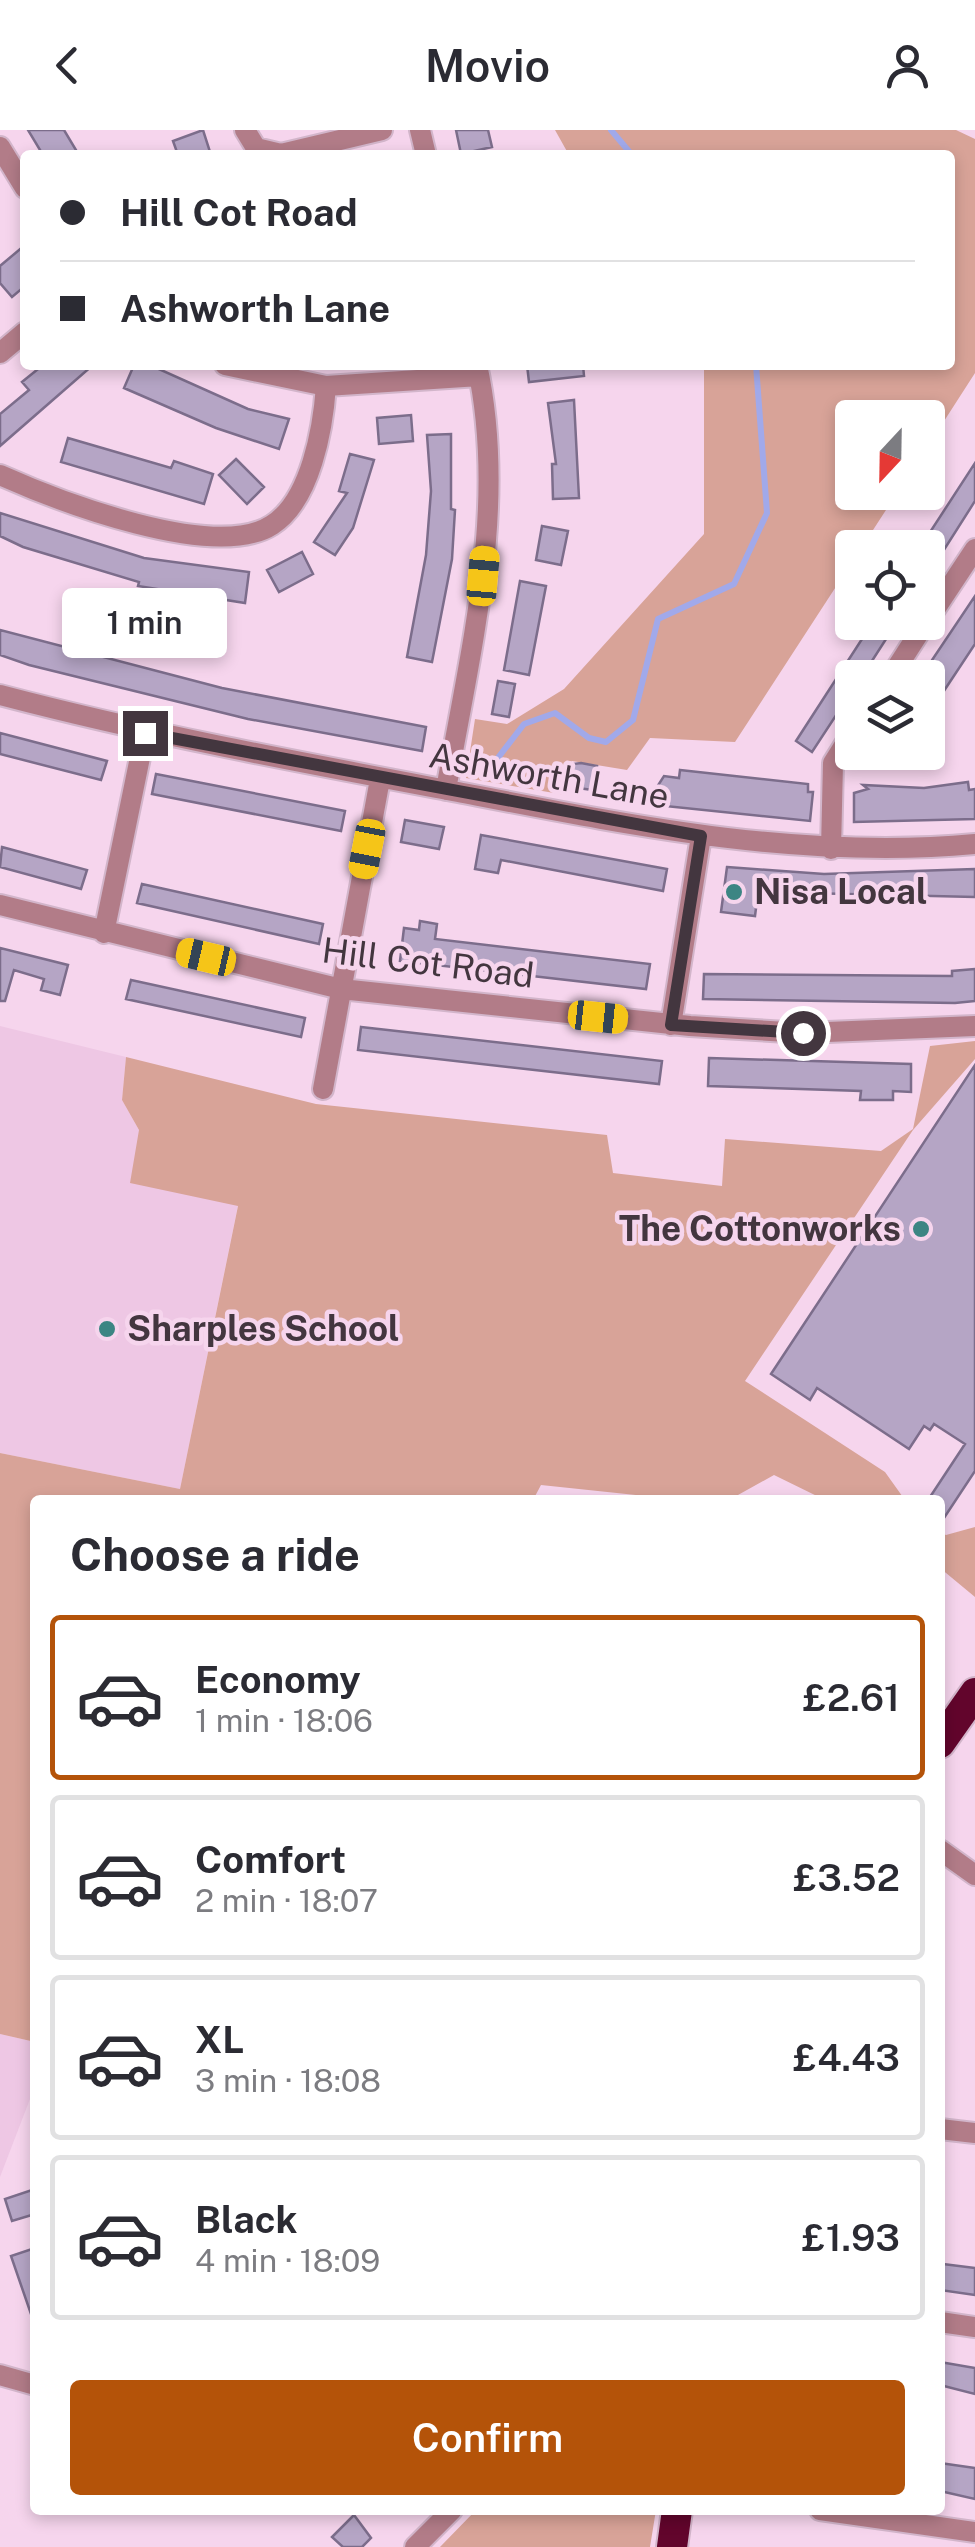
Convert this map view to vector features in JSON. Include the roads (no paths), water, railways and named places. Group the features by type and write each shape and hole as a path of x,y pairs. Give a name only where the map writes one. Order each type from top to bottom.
{"highway":[{"path":"945,1736 975,1693"},
{"path":"672,2547 675,2515"}],"street":[{"path":"245,130 256,148 265,150"},
{"path":"299,150 382,130"},
{"path":"0,147 20,180"},
{"path":"0,353 20,336"},
{"path":"249,370 326,386 478,370 488,451 488,522 446,790"},
{"path":"0,475 116,518 218,536 258,533 289,510 300,491 324,415 326,386"},
{"path":"945,595 975,549"},
{"name":"Ashworth Lane","path":"0,695 145,733 701,836 831,849 975,844"},
{"path":"104,933 145,733"},
{"path":"831,849 835,760"},
{"path":"323,1090 380,779"},
{"path":"671,1025 701,836"},
{"name":"Hill Cot Road","path":"0,905 341,988 671,1025 803,1033 975,1026"},
{"path":"945,1854 975,1875"},
{"path":"945,2130 975,2133"},
{"path":"945,2323 975,2327"},
{"path":"0,2375 30,2384"},
{"path":"415,2547 447,2515"},
{"path":"855,2515 975,2532"}],"waterway":[{"path":"611,130 628,150"},
{"path":"494,763 524,724 555,713 589,738 606,742 633,720 658,619 734,584 767,513 756,370"}],"place":[{"name":"Nisa Local","path":"734,892"},
{"name":"The Cottonworks","path":"921,1229"},
{"name":"Sharples School","path":"107,1329"}]}
